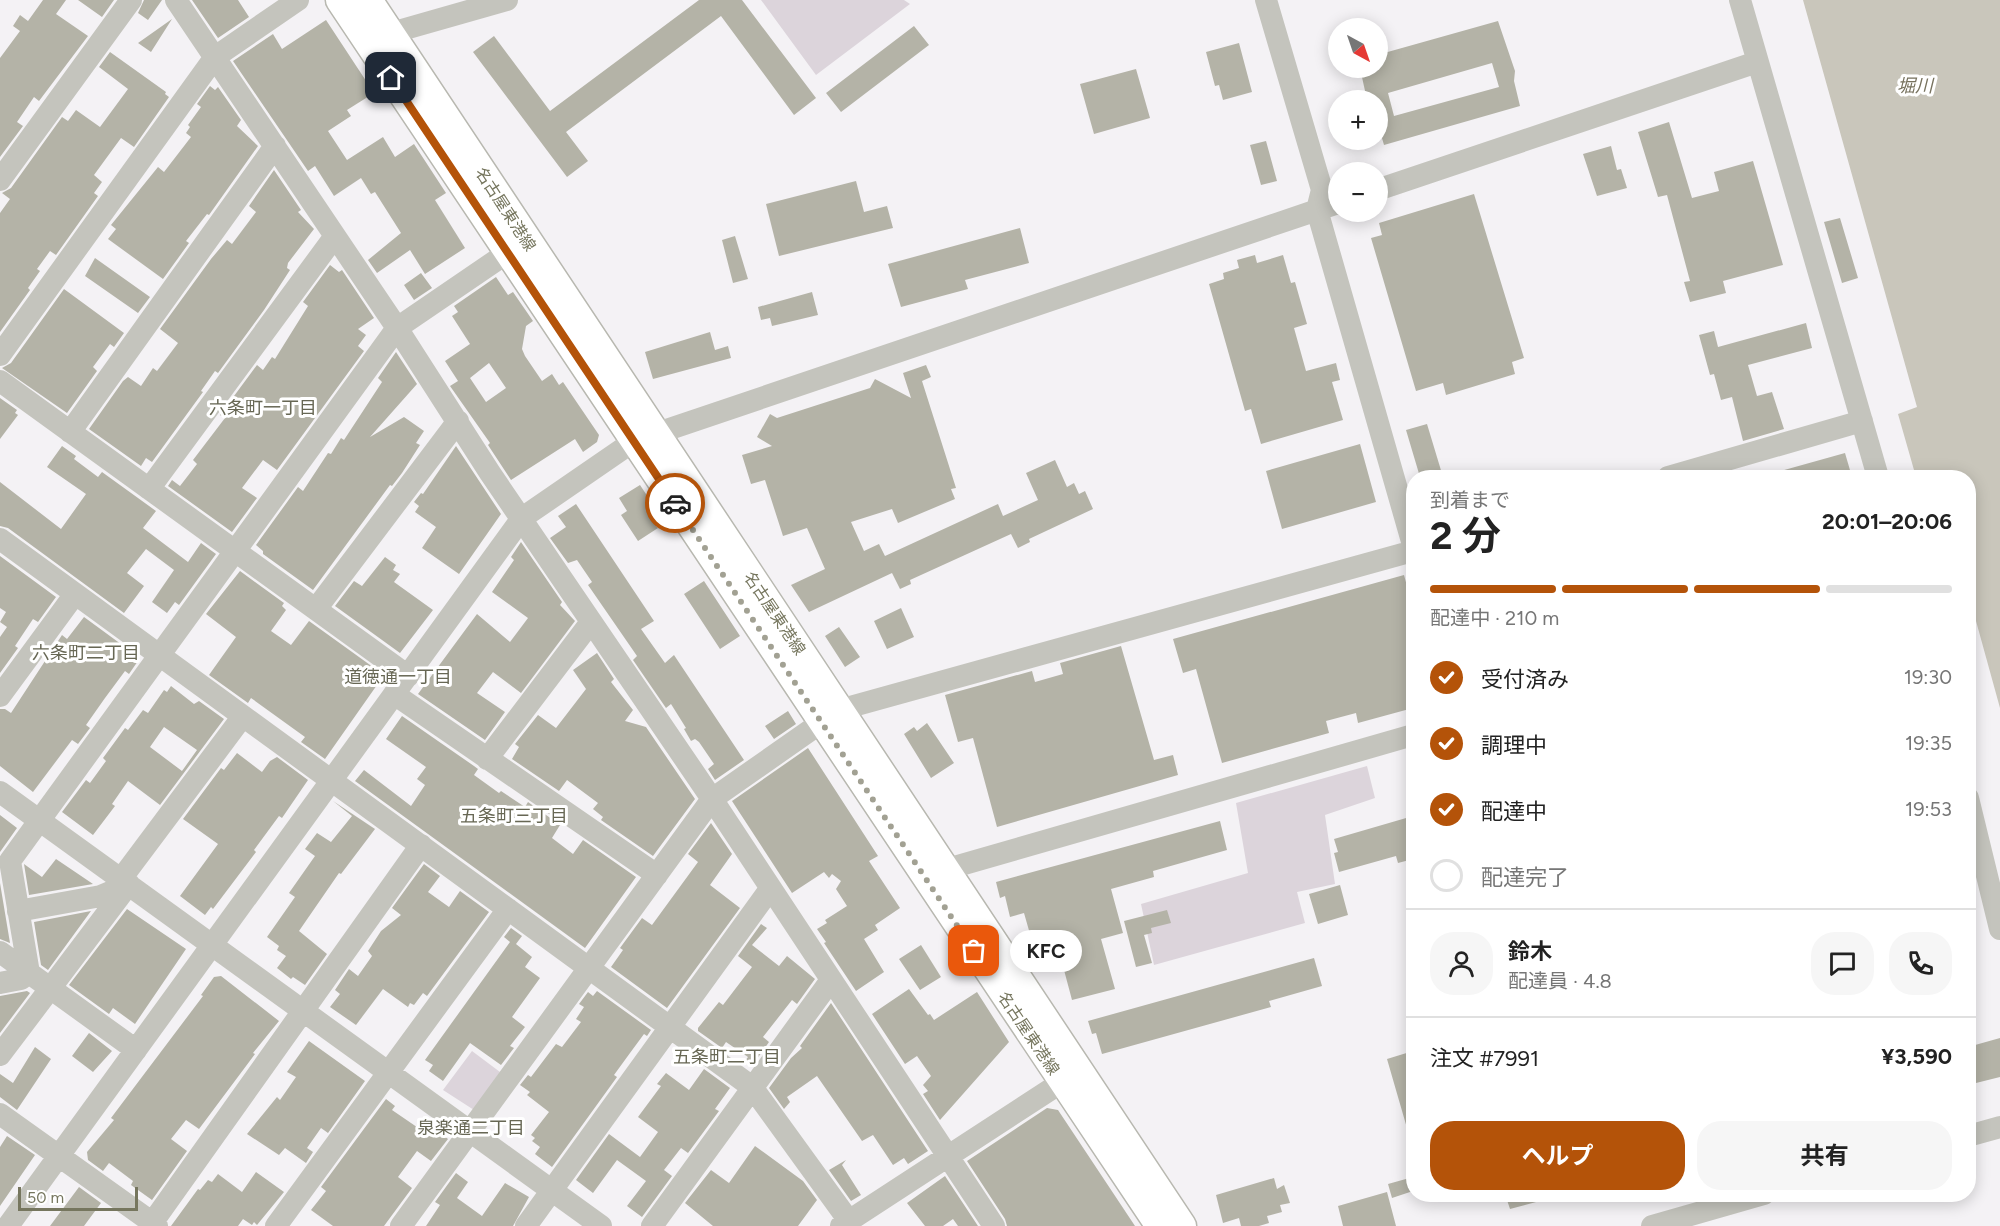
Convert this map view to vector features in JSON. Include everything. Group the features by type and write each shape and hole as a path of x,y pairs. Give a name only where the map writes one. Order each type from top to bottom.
{"main road":[{"name":"名古屋東港線","path":"340,0 507,253 645,438"},
{"name":"名古屋東港線","path":"368,0 391,33 645,438 938,875 1182,1226"},
{"name":"名古屋東港線","path":"938,875 1062,1082 1160,1226"}],"street":[{"path":"0,180 130,0"},
{"path":"176,0 591,622 712,799 994,1226"},
{"path":"0,355 215,57 298,0"},
{"path":"391,33 507,0"},
{"path":"1266,0 1322,190 1317,210 1406,521"},
{"path":"1740,0 1876,470"},
{"path":"1388,186 1757,62"},
{"path":"70,432 275,146"},
{"path":"8,1226 522,518 645,438 1328,206"},
{"path":"149,489 335,236"},
{"path":"29,973 18,911 5,860 40,820 397,328 507,253"},
{"path":"0,381 408,676"},
{"path":"316,609 458,421"},
{"path":"1692,470 1862,421"},
{"path":"0,539 753,1087 845,1223 1062,1082"},
{"path":"401,1226 712,799 831,716 1406,553"},
{"path":"0,696 75,594"},
{"path":"487,759 591,622"},
{"path":"394,694 657,875"},
{"path":"0,1055 51,989 243,716"},
{"path":"938,875 1406,737"},
{"path":"0,792 601,1226"},
{"path":"1976,831 2000,929"},
{"path":"0,1114 153,1225 421,845"},
{"path":"18,911 101,896 125,882"},
{"path":"526,1226 770,889"},
{"path":"276,1226 508,909"},
{"path":"0,952 136,1050"},
{"path":"0,982 21,979 29,973"},
{"path":"652,1226 831,980"},
{"path":"1976,1134 2000,1127"},
{"path":"1652,1226 1724,1202"}],"shaded area":[{"path":"761,0 904,0 910,4 816,75"},
{"path":"1367,766 1375,798 1325,815 1335,884 1297,892 1305,923 1154,965 1141,904 1248,873 1236,803"},
{"path":"472,1051 500,1072 474,1110 443,1090"}],"water":[{"name":"堀川","path":"1803,0 2000,0 2000,708 1976,621 1976,470 1914,470 1898,414 1917,407"}],"building":[{"path":"43,0 66,0 56,14 88,36 39,101 34,97 17,122 23,126 0,157 0,58 20,31 13,26 20,15 28,21"},
{"path":"78,0 114,0 102,17"},
{"path":"144,0 162,0 148,20 138,13"},
{"path":"192,0 238,0 249,17 218,38"},
{"path":"699,0 742,0 816,98 794,115 721,16 566,132 588,161 567,177 473,52 494,36 550,111"},
{"path":"172,19 151,52 138,43"},
{"path":"326,20 374,93 347,110 351,116 328,131 347,160 383,137 395,157 414,144 446,193 435,200 465,248 425,274 410,250 377,273 368,260 401,233 375,192 371,194 361,178 334,196 315,166 308,171 233,61 273,34 282,49"},
{"path":"1498,21 1515,71 1514,81 1520,106 1388,144 1388,93 1388,90 1365,90 1362,78 1388,78 1388,52","holes":["1492,63 1499,87 1394,116 1388,93"]},
{"path":"914,26 929,45 841,112 826,93"},
{"path":"1239,43 1252,92 1223,100 1219,85 1215,86 1206,52"},
{"path":"110,52 166,92 165,94 169,97 134,147 121,138 94,175 102,182 94,193 98,196 56,255 50,251 37,269 40,271 28,288 30,290 0,332 0,213 10,199 2,193 11,188 62,117 68,121 76,110 100,127 128,89 99,67"},
{"path":"1136,69 1150,118 1094,134 1080,84"},
{"path":"210,86 215,90 218,87 241,120 237,126 258,146 209,215 207,214 186,241 189,243 163,279 108,239 116,229 111,225 158,167 164,172 191,137 186,133 190,127 188,125 201,107 197,104"},
{"path":"1669,122 1692,198 1719,191 1714,172 1753,161 1783,265 1723,281 1726,293 1690,302 1684,282 1690,281 1667,195 1658,197 1638,132"},
{"path":"1266,141 1277,181 1261,185 1250,145"},
{"path":"1611,146 1617,170 1621,169 1627,188 1597,196 1583,154"},
{"path":"274,170 301,210 298,212 314,229 288,263 287,268 290,270 264,310 218,373 215,371 201,391 203,392 152,462 146,458 141,466 89,429 123,381 128,377 141,386 153,368 157,371 178,343 160,329 211,259 227,240 232,244 256,212 249,206"},
{"path":"856,181 864,212 887,206 893,228 779,256 766,204"},
{"path":"1474,194 1524,358 1512,362 1515,374 1446,395 1443,383 1416,391 1371,238 1382,235 1379,223"},
{"path":"1840,218 1858,278 1842,283 1824,222"},
{"path":"1020,228 1029,263 965,280 968,289 901,307 888,264"},
{"path":"735,236 748,279 733,283 722,240"},
{"path":"1255,255 1257,263 1283,255 1291,283 1295,282 1307,324 1294,328 1306,371 1336,363 1340,380 1332,382 1343,420 1261,444 1251,409 1245,411 1209,284 1224,279 1223,273 1239,268 1237,260"},
{"path":"95,258 150,297 138,313 85,276"},
{"path":"330,265 339,272 342,270 374,318 358,329 366,335 358,346 364,351 277,470 263,460 242,488 257,498 232,532 168,486 172,480 180,486 197,464 193,460 225,418 220,415 257,365 263,370 272,357 275,359 308,306 303,302"},
{"path":"421,273 432,288 414,300 404,285"},
{"path":"496,277 508,295 513,292 533,321 526,326 522,349 525,356 542,381 552,374 559,385 563,382 599,435 597,442 583,452 575,439 511,480 488,445 490,443 450,386 458,381 445,361 470,344 452,316 458,312 454,306","holes":["489,363 506,388 486,402 470,378"]},
{"path":"64,289 124,333 114,347 110,344 93,367 97,371 67,413 2,368 11,363"},
{"path":"812,292 818,315 772,326 770,318 761,320 758,307"},
{"path":"1806,323 1812,348 1748,365 1757,396 1772,392 1784,429 1743,441 1732,397 1721,400 1714,374 1710,375 1699,335 1714,331 1718,347"},
{"path":"710,332 715,350 728,346 731,358 653,379 645,352"},
{"path":"396,352 417,384 370,437 404,417 424,431 416,443 420,445 402,473 392,486 390,485 313,590 263,554 263,551 256,545 298,487 303,491 328,453 331,454 341,438 344,440 382,382 378,378"},
{"path":"926,365 931,377 922,381 956,488 951,489 955,499 898,523 892,509 851,522 864,551 879,544 885,556 998,504 1003,516 1038,500 1026,473 1055,460 1067,487 1074,483 1079,494 1085,491 1093,509 1029,539 1030,542 1018,548 1011,534 910,580 911,584 900,589 892,573 809,612 791,585 825,569 807,528 783,536 765,480 751,484 742,455 772,446 757,437 770,414 777,418 870,388 875,379 911,398 903,373"},
{"path":"0,398 17,410 15,413 18,415 0,439"},
{"path":"1427,424 1441,470 1418,470 1406,430"},
{"path":"1360,444 1376,502 1282,529 1266,471"},
{"path":"62,446 76,456 74,459 98,477 102,472 156,511 143,528 188,562 201,543 216,554 179,605 175,602 167,613 152,602 174,570 146,549 127,573 144,586 124,613 8,528 0,526 0,482 61,529 86,494 47,467"},
{"path":"456,446 501,514 459,574 422,548 436,527 415,512 419,506 414,502 421,493 423,494"},
{"path":"1845,453 1850,470 1785,470"},
{"path":"640,485 664,521 656,526 658,528 638,541 621,515 627,511 619,498"},
{"path":"576,504 654,621 641,629 665,663 674,655 744,760 715,780 708,769 714,764 699,742 695,739 691,741 671,704 666,708 633,660 637,656 588,585 592,582 577,560 568,563 550,538 566,527 558,516"},
{"path":"521,542 562,602 560,605 575,621 521,693 493,672 477,693 505,712 485,740 418,694 477,614 510,642 528,618 492,592 514,560 511,557"},
{"path":"0,556 56,597 38,622 33,619 15,646 18,648 0,673 0,637 7,627 0,622 6,612 0,608"},
{"path":"385,557 396,565 393,570 400,574 394,582 433,610 400,653 335,606 354,581 362,586"},
{"path":"240,571 284,603 282,606 286,610 271,631 291,645 309,621 384,675 325,759 301,742 305,737 251,698 248,703 209,675 236,637 206,614"},
{"path":"1404,575 1406,582 1406,710 1358,723 1356,713 1326,721 1329,733 1222,763 1196,669 1183,673 1173,639"},
{"path":"704,581 740,636 720,649 684,594"},
{"path":"901,608 914,637 887,649 874,621"},
{"path":"84,617 140,658 129,674 125,671 105,698 86,725 90,728 78,744 72,740 33,792 0,766 0,709 11,713 62,635 67,639"},
{"path":"839,627 860,657 845,667 825,636"},
{"path":"1121,646 1154,760 1173,755 1178,775 997,827 973,738 958,742 945,695 1032,671 1035,682 1063,674 1060,663"},
{"path":"597,653 614,679 611,682 633,710 625,721 646,727 695,799 653,856 601,820 603,817 593,809 598,803 567,780 559,791 512,759 519,747 515,744 538,715 556,728 586,689 573,670"},
{"path":"171,686 194,704 199,701 224,719 160,805 128,781 112,804 115,806 93,835 62,812 86,780 90,783 106,761 103,758 125,728 128,730 143,710 148,713 164,690 167,692","holes":["164,727 197,750 182,771 150,747"]},
{"path":"788,711 796,724 774,739 765,726"},
{"path":"402,716 478,769 474,775 499,793 501,791 525,807 528,802 560,825 552,838 573,854 583,840 636,877 585,948 355,781 364,770 411,806 425,785 417,779 426,767 386,739"},
{"path":"927,723 954,763 931,778 904,734 914,727 917,731"},
{"path":"808,748 878,856 869,861 900,908 875,925 878,930 864,939 884,972 856,991 817,929 827,923 825,920 847,906 836,889 841,881 832,874 829,878 824,872 792,893 732,801"},
{"path":"237,753 262,772 270,761 277,757 308,780 282,818 279,816 254,850 256,852 213,909 211,907 205,915 180,896 218,844 183,819 221,768 224,770"},
{"path":"333,801 375,829 341,874 339,873 299,931 327,954 305,985 293,977 291,979 277,968 286,956 277,950 279,946 267,937 295,897 289,893 315,856 305,849 317,833 331,842 352,816"},
{"path":"0,815 17,828 0,852"},
{"path":"1406,818 1406,861 1398,863 1396,856 1339,872 1334,853 1338,852 1334,839"},
{"path":"1220,821 1227,850 1153,871 1154,877 1111,889 1123,933 1101,939 1115,989 1072,1000 1060,955 1046,959 1042,945 1034,948 1024,913 1010,917 1005,896 1000,898 996,882"},
{"path":"711,823 732,854 710,885 740,908 667,1008 611,967 623,950 620,948 642,918 652,925 698,862 688,854"},
{"path":"56,859 93,884 29,895 24,864 42,877"},
{"path":"424,864 440,876 428,892 449,907 460,891 489,912 427,996 423,993 414,1005 410,1003 408,1007 383,989 356,1025 330,1007 340,994 335,990 349,969 358,976 372,956 368,951 381,931 401,915 392,908"},
{"path":"0,883 10,943 0,939"},
{"path":"1340,885 1348,915 1318,924 1309,894"},
{"path":"127,909 186,949 135,1024 113,1008 109,1014 69,985"},
{"path":"1167,910 1171,923 1151,928 1152,933 1144,935 1152,963 1136,967 1124,921"},
{"path":"91,911 48,970 41,965 34,922"},
{"path":"761,924 767,928 752,945 779,966 787,956 815,979 797,1004 792,1000 763,1037 769,1042 752,1066 745,1061 748,1057 726,1042 722,1048 698,1031 698,1028 719,1002 723,1005 752,967 738,956"},
{"path":"511,928 522,936 516,944 532,957 525,967 540,978 512,1017 525,1027 510,1046 514,1048 501,1065 470,1043 443,1081 429,1071 433,1065 425,1060 510,942 504,937"},
{"path":"921,945 941,977 920,990 899,959"},
{"path":"1314,958 1322,986 1269,1001 1271,1007 1102,1054 1096,1033 1092,1034 1088,1021"},
{"path":"221,976 279,1021 253,1053 255,1054 199,1129 186,1120 171,1139 187,1151 152,1200 131,1185 133,1181 109,1163 103,1171 88,1160 87,1152 114,1120 111,1118 203,996 201,995 214,977"},
{"path":"909,989 934,1020 977,992 1009,1042 940,1120 923,1094 928,1091 923,1085 931,1076 917,1056 905,1064 872,1014"},
{"path":"27,991 30,993 0,1033 0,996"},
{"path":"597,991 651,1030 647,1036 644,1034 614,1075 617,1077 552,1167 535,1154 540,1147 532,1141 535,1138 531,1135 549,1112 527,1095 530,1092 520,1085 528,1075 531,1077 556,1044 562,1047 581,1022 576,1019 584,1007 579,1004 588,992 593,996"},
{"path":"831,1003 928,1151 908,1164 904,1158 893,1165 873,1135 862,1141 817,1076 787,1097 790,1102 784,1109 769,1088 791,1058 802,1048 800,1046"},
{"path":"89,1033 112,1051 93,1072 72,1056"},
{"path":"2000,1038 2000,1077 1976,1083 1976,1045"},
{"path":"309,1041 365,1081 328,1133 321,1128 307,1148 313,1152 306,1163 285,1148 279,1155 247,1134 277,1097 280,1100 296,1077 287,1072"},
{"path":"35,1047 51,1059 17,1110 0,1097 0,1074 13,1083"},
{"path":"1406,1053 1406,1125 1387,1059"},
{"path":"704,1069 730,1088 715,1109 719,1111 688,1153 681,1148 664,1170 672,1176 642,1217 627,1206 646,1181 617,1160 593,1193 576,1180 609,1134 640,1157 658,1132 638,1117 661,1086 657,1084 666,1073 689,1090"},
{"path":"386,1099 395,1106 392,1110 430,1136 435,1129 448,1139 431,1161 417,1151 398,1177 412,1188 384,1226 333,1226 311,1210 326,1191 321,1187"},
{"path":"1047,1108 1058,1110 1135,1226 1007,1226 1005,1219 967,1161"},
{"path":"7,1136 35,1155 0,1206 0,1147"},
{"path":"755,1146 803,1181 817,1200 798,1226 713,1226 685,1203 711,1170 729,1183"},
{"path":"846,1160 842,1165 861,1195 851,1201 829,1170"},
{"path":"256,1172 284,1192 257,1225 254,1222 252,1225 243,1219 238,1226 171,1226 198,1189 200,1190 208,1180 212,1182 218,1174 242,1192"},
{"path":"456,1173 468,1182 457,1198 482,1216 505,1183 529,1197 513,1226 426,1226 440,1205 435,1202"},
{"path":"945,1176 978,1226 958,1226 953,1219 943,1226 925,1226 907,1203"},
{"path":"1274,1178 1277,1189 1284,1185 1290,1203 1280,1205 1282,1212 1267,1216 1269,1223 1259,1226 1241,1226 1239,1218 1223,1223 1216,1195"},
{"path":"1406,1179 1406,1193 1392,1198 1388,1184"},
{"path":"79,1187 101,1203 84,1226 50,1226"},
{"path":"1387,1192 1396,1226 1343,1226 1338,1206"},
{"path":"1508,1202 1536,1202 1510,1209"}],"way so far":[{"path":"675,503 974,951"}],"place":[{"name":"KFC","path":"974,951"}],"district":[{"name":"六条町一丁目","path":"263,408"},
{"name":"六条町二丁目","path":"86,653"},
{"name":"道徳通一丁目","path":"398,677"},
{"name":"五条町三丁目","path":"514,816"},
{"name":"五条町二丁目","path":"727,1057"},
{"name":"泉楽通二丁目","path":"471,1128"}],"route":[{"path":"391,78 675,503"}]}
